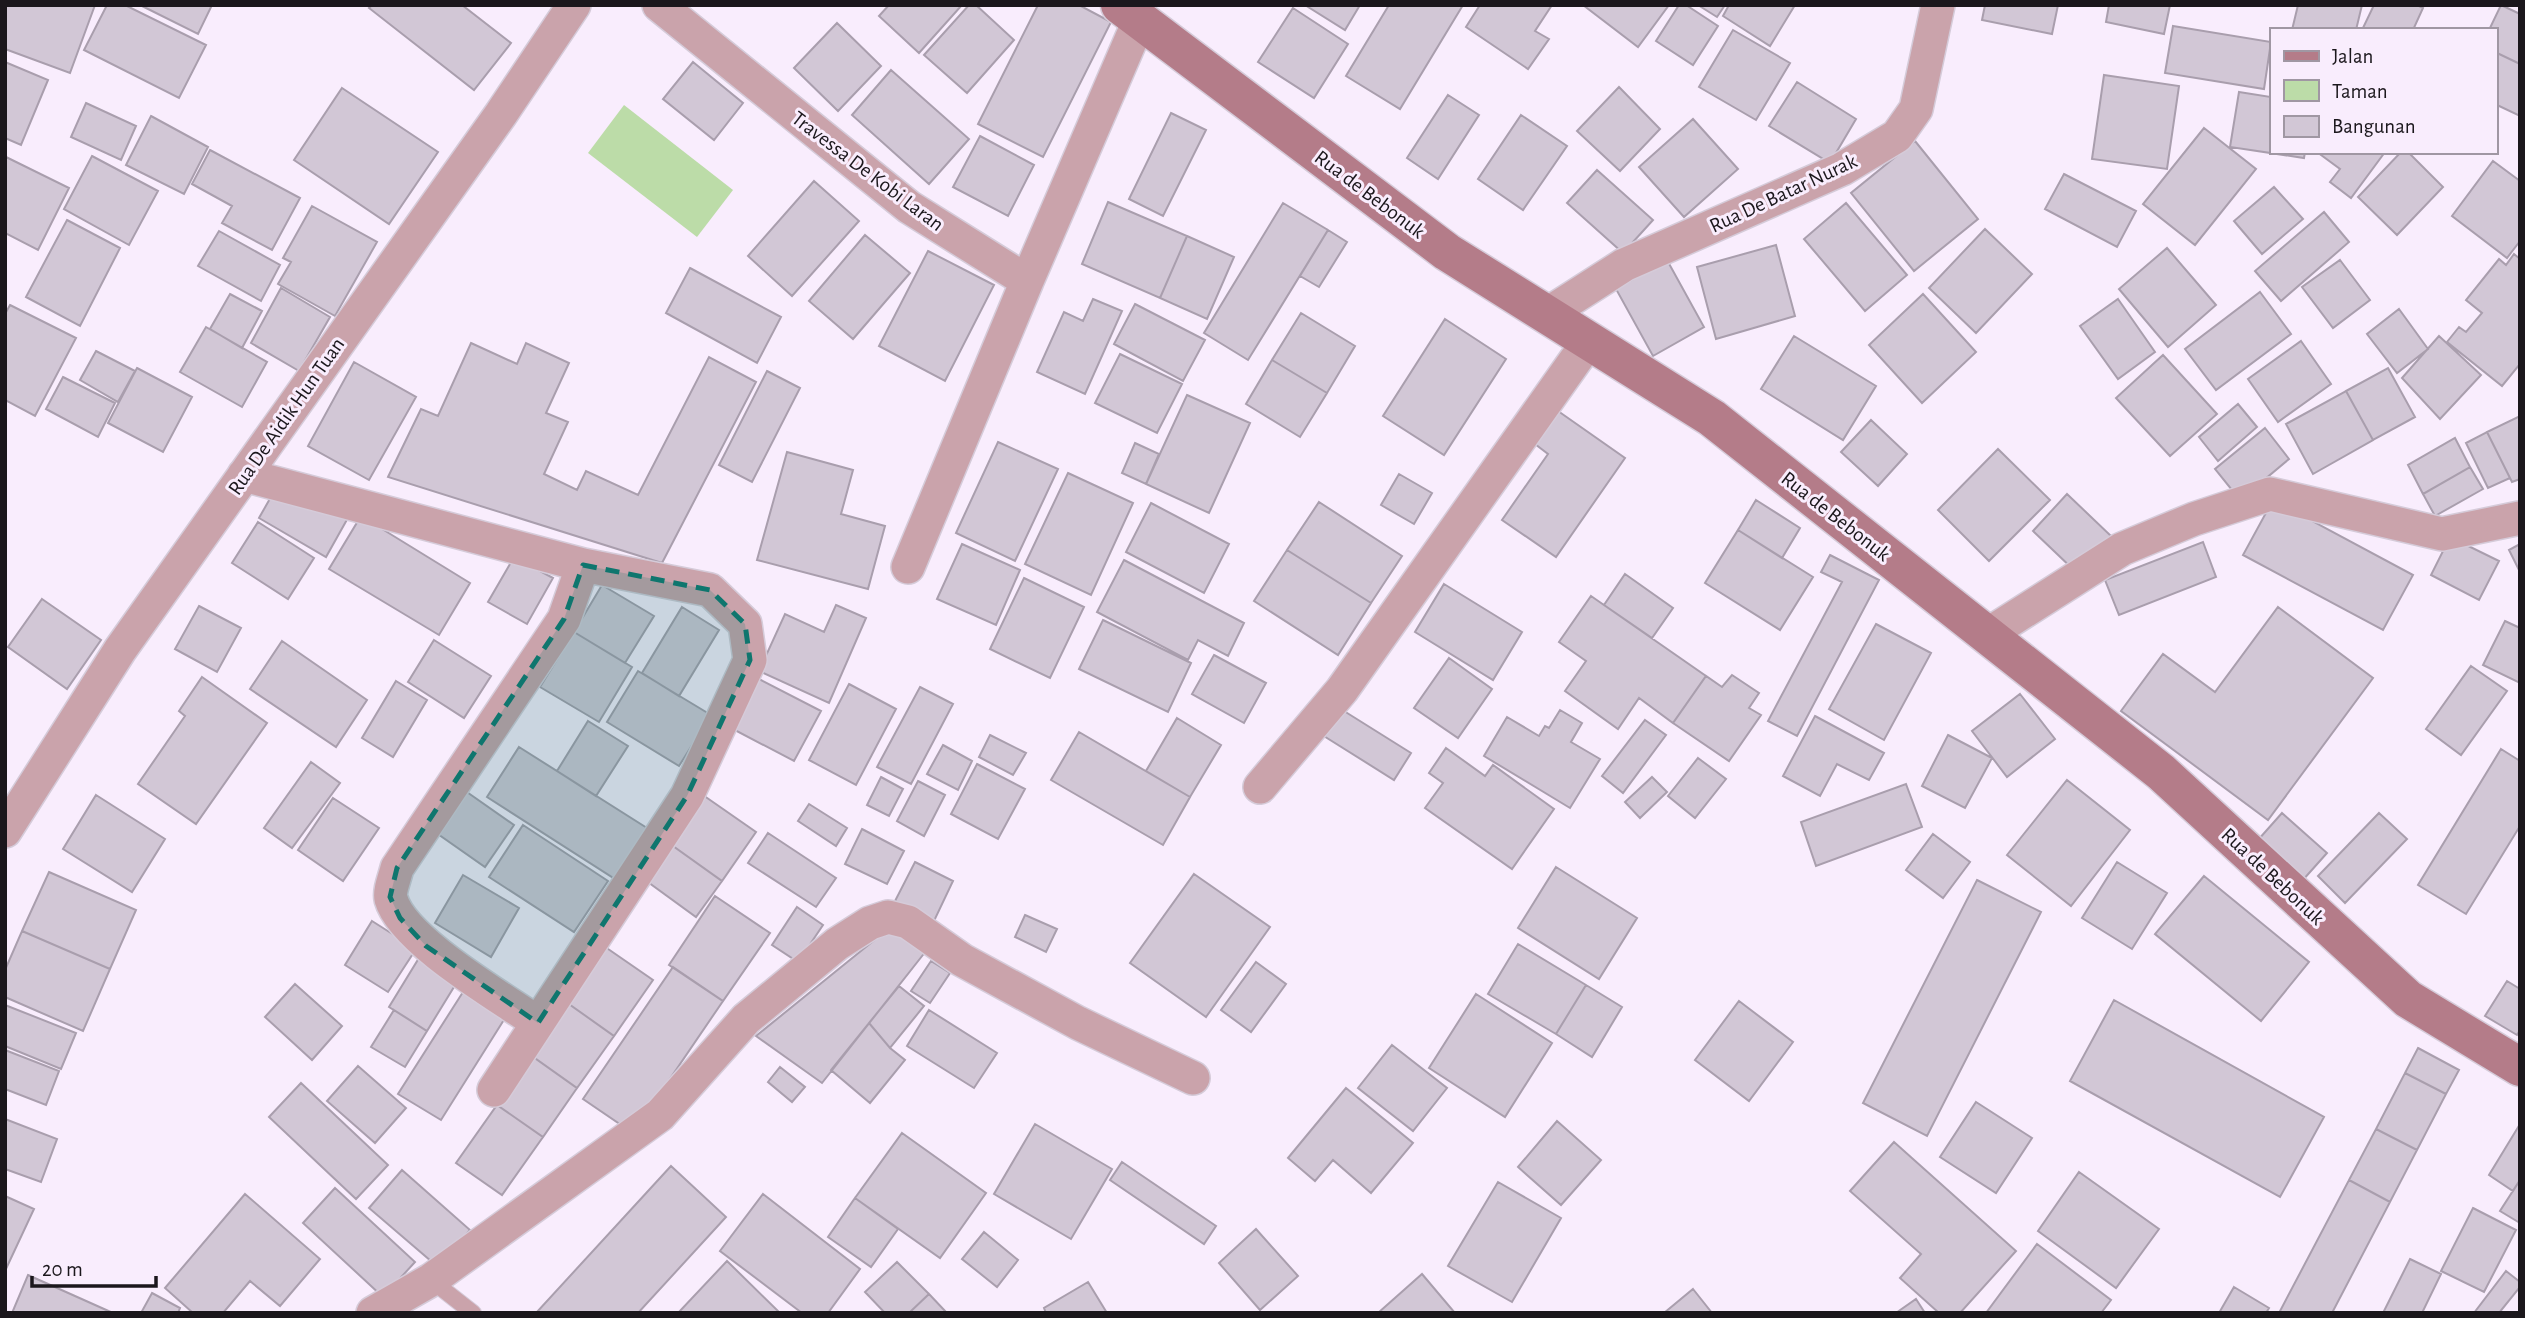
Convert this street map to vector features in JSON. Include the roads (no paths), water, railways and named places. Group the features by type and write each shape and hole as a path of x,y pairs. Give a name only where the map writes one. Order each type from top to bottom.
{"street":[{"name":"Rua De Aidik Hun Tuan","path":"5,831 120,650 500,114 574,5"},
{"name":"Travessa De Kobi Laran","path":"659,5 909,207 1027,281"},
{"name":"Rua De Batar Nurak","path":"1546,314 1624,265 1842,169 1897,136 1916,109 1938,5"},
{"path":"908,567 1027,281 1129,13"},
{"name":"Rua de Bebonuk","path":"1129,13 1447,252 1712,418 2161,772 2407,999 2520,1067"},
{"path":"1260,787 1342,690 1589,341"},
{"path":"244,475 583,565 710,590 746,624 750,660 687,796 494,1090"},
{"path":"1987,635 2122,549 2194,519 2270,494 2442,534 2520,518"},
{"path":"538,1023 426,946 400,918 390,897 397,868 564,619 583,565"},
{"path":"373,1313 431,1280 660,1115 746,1020 837,944 870,923 888,917 908,922 962,960 1078,1023 1193,1078"}],"lane":[{"path":"431,1280 473,1313"}]}
